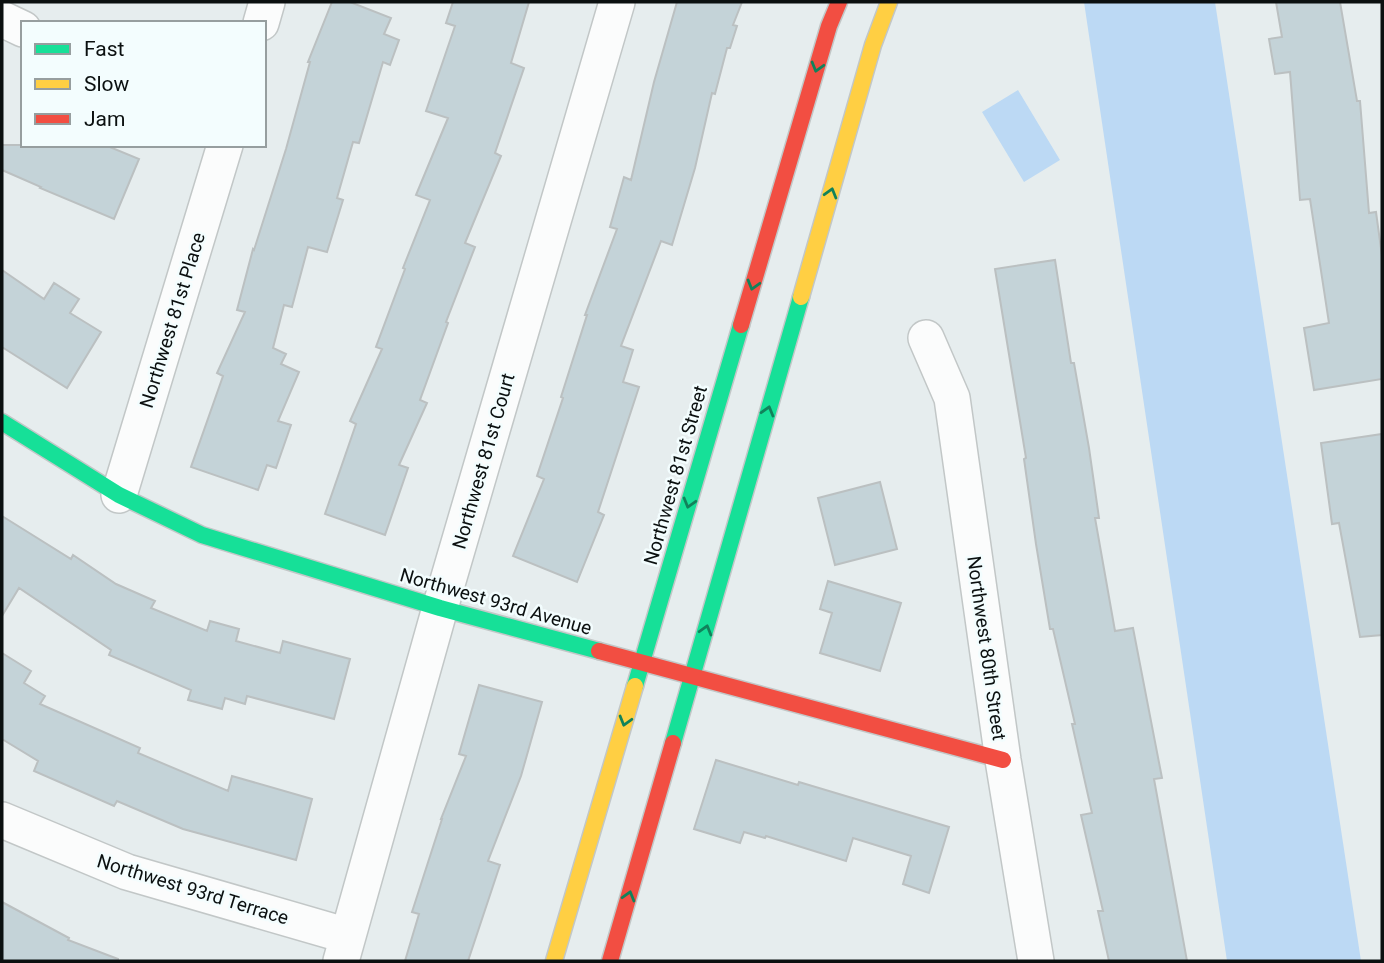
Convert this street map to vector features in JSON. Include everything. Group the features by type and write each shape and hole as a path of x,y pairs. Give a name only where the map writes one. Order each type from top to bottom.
{"street":[{"path":"262,21 267,2"},
{"name":"Northwest 81st Court","path":"344,949 440,608 617,2"},
{"name":"Northwest 81st Street","path":"554,961 829,26 839,2"},
{"path":"610,961 873,45 889,2"},
{"path":"2,19 21,28"},
{"name":"Northwest 81st Place","path":"119,495 224,147"},
{"name":"Northwest 80th Street","path":"926,338 952,398 1003,760 1036,961"},
{"name":"Northwest 93rd Avenue","path":"2,422 119,495 202,535 440,608 1003,760"},
{"name":"Northwest 93rd Terrace","path":"2,820 127,872 344,949"}],"water":[{"path":"1084,2 1215,2 1361,961 1227,961"},
{"path":"1018,90 1060,160 1024,182 982,112"}],"building":[{"path":"332,2 350,2 391,18 384,34 399,40 390,65 383,62 359,143 353,142 337,198 343,200 327,252 308,247 292,307 284,305 273,348 286,354 281,364 299,372 278,421 291,425 276,468 267,465 258,490 191,467 223,376 217,373 245,312 237,310 253,249 286,149 308,62"},
{"path":"453,2 529,2 511,63 524,68 495,153 501,156 465,243 475,247 420,400 427,403 399,465 408,468 385,535 325,514 356,424 350,421 382,349 376,347 430,200 416,195 448,118 426,111 455,26 446,23"},
{"path":"677,2 742,2 733,25 737,26 730,48 727,48 715,94 712,93 695,168 672,245 661,241 621,346 633,350 623,382 639,387 598,512 604,515 577,582 513,556 544,479 537,476 563,398 561,397 585,315 617,229 610,227 624,177 631,180 654,82"},
{"path":"1276,2 1340,2 1357,101 1360,101 1369,213 1376,212 1382,256 1382,379 1314,390 1304,328 1329,323 1310,199 1300,200 1290,72 1275,74 1269,39 1282,37"},
{"path":"2,145 110,147 139,159 114,219 2,170"},
{"path":"1055,260 1071,363 1074,363 1089,448 1099,518 1095,518 1115,631 1133,628 1162,778 1154,779 1187,961 1109,961 1098,911 1103,911 1081,815 1092,813 1072,724 1075,724 1053,629 1050,629 1024,459 1026,458 995,269"},
{"path":"2,270 44,299 54,283 79,299 70,313 101,332 67,388 2,347"},
{"path":"1382,434 1382,635 1360,637 1339,523 1332,524 1321,443"},
{"path":"880,482 897,549 835,565 818,498"},
{"path":"2,516 71,559 73,555 116,584 155,601 151,608 207,631 210,621 239,629 236,641 280,653 283,641 350,659 334,719 247,696 245,704 225,698 222,709 188,700 191,690 109,655 111,650 19,588 2,616"},
{"path":"828,581 901,603 880,671 820,653 832,613 820,609"},
{"path":"2,653 31,671 24,683 45,696 40,704 140,748 138,753 228,791 232,776 312,799 296,860 183,829 117,801 114,806 34,771 38,761 2,739"},
{"path":"479,685 542,702 521,776 488,861 500,865 468,961 405,961 419,914 412,912 441,819 466,756 459,754"},
{"path":"716,760 949,827 929,893 903,884 911,856 853,838 846,861 766,836 765,838 744,832 740,843 694,829"},
{"path":"2,902 69,938 68,940 118,961 2,961"}],"traffic: fast":[{"path":"673,743 801,297"},
{"path":"635,686 741,325"},
{"path":"2,422 119,495 202,535 440,608 599,651"}],"traffic: slow":[{"path":"801,297 873,45 889,2"},
{"path":"554,961 635,686"}],"traffic: jam":[{"path":"741,325 829,26 839,2"},
{"path":"599,651 1003,760"},
{"path":"610,961 673,743"}]}
